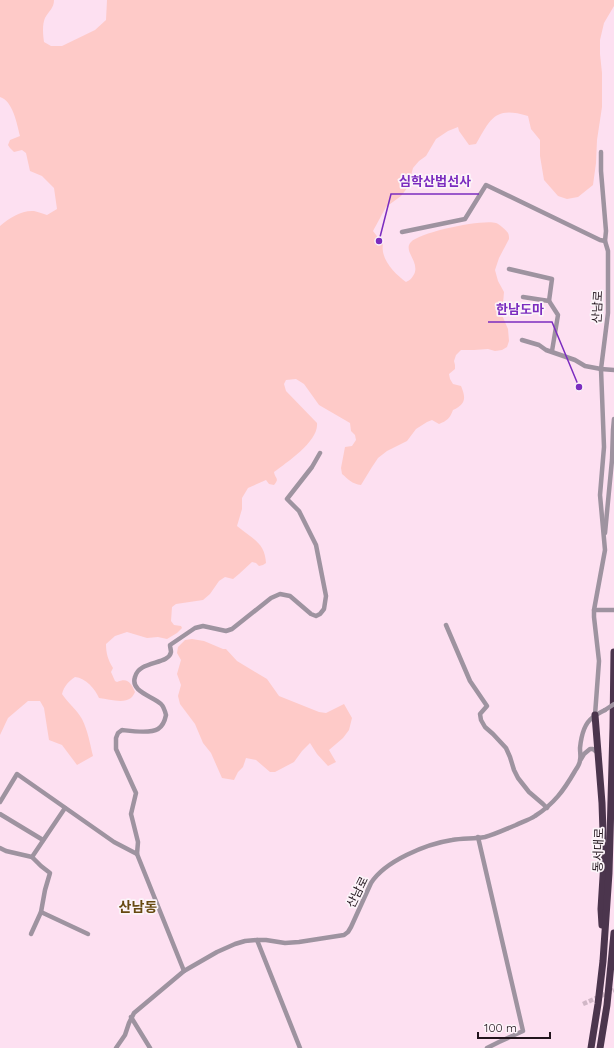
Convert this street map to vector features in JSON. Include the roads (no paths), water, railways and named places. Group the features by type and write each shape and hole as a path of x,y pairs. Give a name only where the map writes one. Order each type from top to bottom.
{"highway":[{"name":"동서대로","path":"591,1048 603,961 609,872 614,728 614,652"},
{"path":"596,716 604,861 601,909 603,961"},
{"path":"600,1048 607,1005 614,933"},
{"path":"612,962 614,953"}],"street":[{"name":"산남로","path":"596,716 596,693 599,661 594,617 597,610 604,550 600,495 604,447 601,369 608,313 608,251 605,241 606,219 601,171 601,152"},
{"path":"402,232 465,219 486,184 600,240 605,241"},
{"path":"508,268 552,279 549,301 558,315 552,352"},
{"path":"523,297 549,301"},
{"path":"522,340 539,345 546,350 575,360 585,366 601,369 612,369"},
{"path":"604,550 614,419"},
{"path":"184,971 137,854 138,842 131,814 136,794 116,749 116,738 118,733 122,730 152,731 160,729 166,715 162,705 145,695 136,687 134,678 137,672 148,664 159,662 169,655 171,652 170,645 195,628 202,626 226,631 232,629 271,598 280,594 290,596 311,614 316,616 324,609 326,596 316,545 299,511 287,499 312,467 320,453"},
{"path":"597,610 614,610"},
{"path":"446,624 470,681 487,706 480,714 481,720 485,727 494,734 506,748 514,770 529,792 547,808"},
{"name":"산남로","path":"116,1048 125,1035 131,1017 134,1013 184,971 217,952 245,941 266,940 285,943 344,935 351,927 371,883 385,868 415,850 425,846 451,840 495,834 533,817 547,808 556,799 580,761 580,748 586,725 592,718 614,704"},
{"path":"580,761 584,754 590,749 599,754"},
{"path":"0,802 17,774 114,842 137,854"},
{"path":"32,857 65,808"},
{"path":"0,814 43,840"},
{"path":"478,837 523,1031 487,1048"},
{"path":"0,848 6,851 32,857 50,873 40,912 31,934"},
{"path":"40,912 88,934"},
{"path":"256,940 300,1048"},
{"path":"131,1017 150,1048"}],"tunnel":[{"path":"583,1004 614,990"}],"place":[{"name":"심학산법선사","path":"379,241"},
{"name":"한남도마","path":"579,387"}],"district":[{"name":"산남동","path":"138,907"}]}
